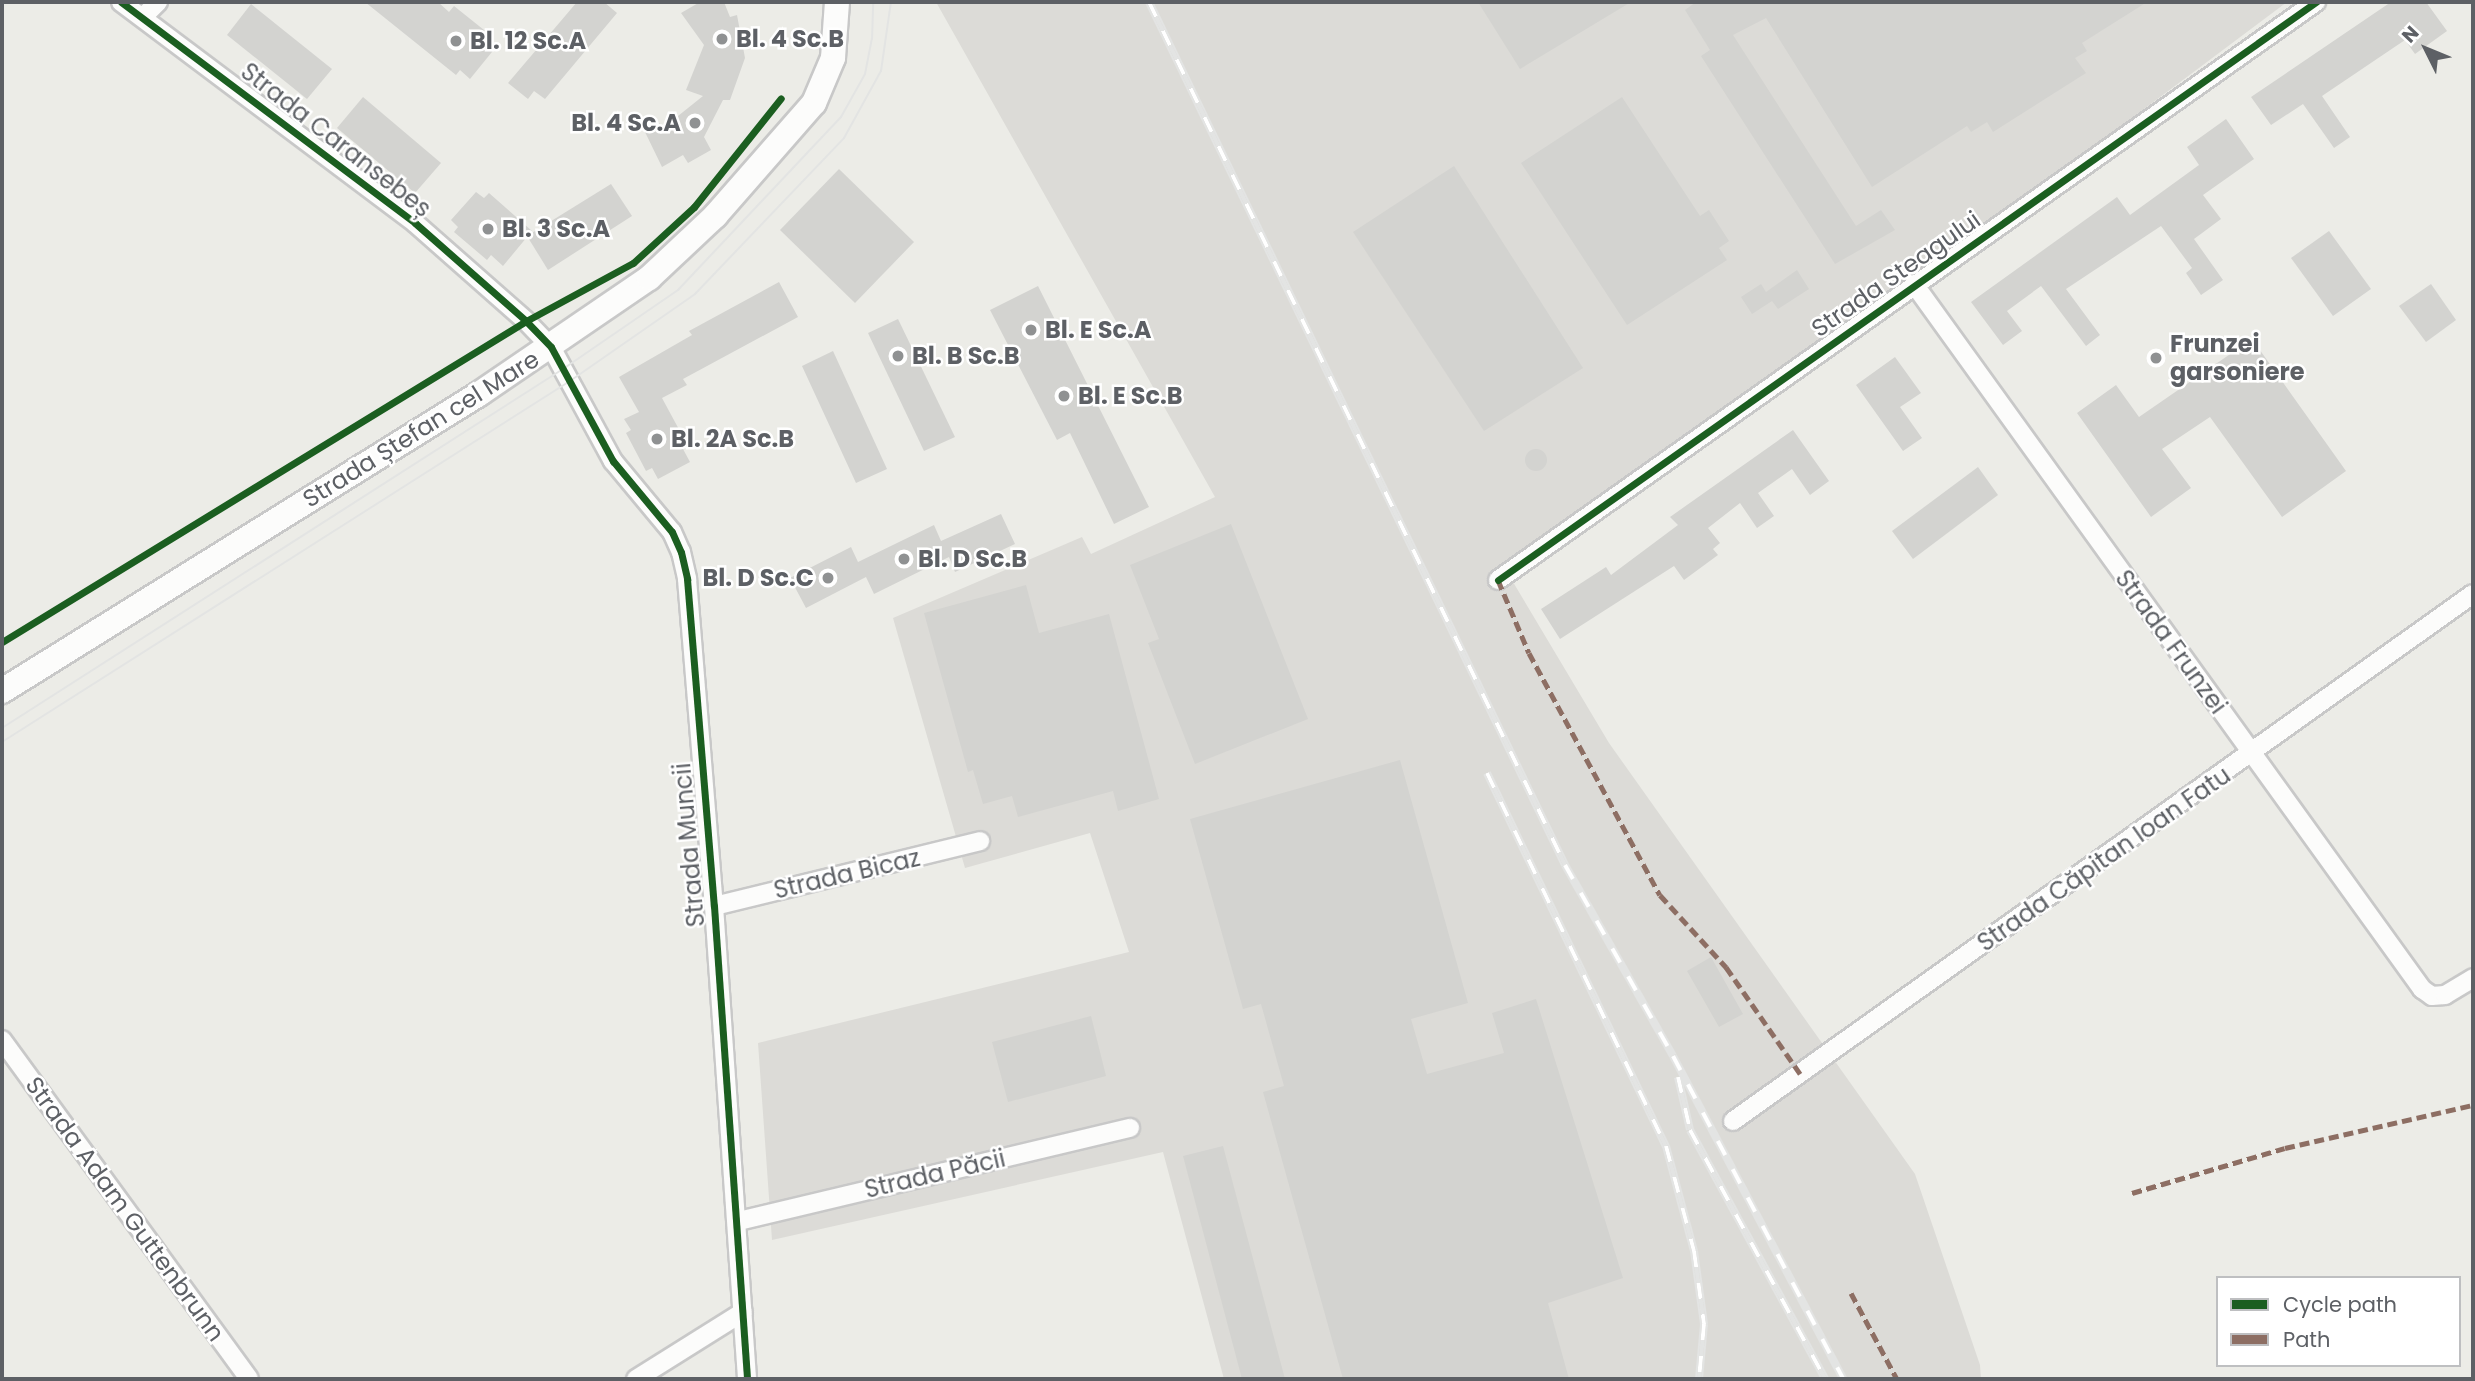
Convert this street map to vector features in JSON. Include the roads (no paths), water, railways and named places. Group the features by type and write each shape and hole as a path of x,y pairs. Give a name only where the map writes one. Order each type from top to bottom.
{"main road":[{"name":"Strada Ștefan cel Mare","path":"2,691 551,347 674,256 803,117 829,73 837,2"}],"street":[{"name":"Strada Caransebeș","path":"121,2 144,16 415,223 551,347"},
{"path":"144,16 158,2"},
{"name":"Strada Steagului","path":"1498,580 2316,2"},
{"name":"Strada Frunzei","path":"1914,284 2410,973 2432,996 2445,995 2473,978"},
{"name":"Strada Muncii","path":"551,347 613,461 672,532 681,552 687,579 739,1221 747,1379"},
{"name":"Strada Căpitan Ioan Fatu","path":"1733,1121 2252,754 2473,594"},
{"name":"Strada Bicaz","path":"714,906 980,841"},
{"name":"Strada Adam Guttenbrunn","path":"2,1040 249,1379"},
{"name":"Strada Păcii","path":"739,1221 1130,1128"},
{"path":"636,1379 743,1312"}],"tram line":[{"path":"2,728 563,369 678,290 841,117 865,74 872,39 873,2"},
{"path":"2,742 570,381 695,294 844,138 881,71 891,2"}],"railway":[{"path":"1149,2 1565,865 1673,1056 1843,1379"},
{"path":"1487,773 1666,1146 1694,1251 1704,1324 1699,1379"},
{"path":"1678,1077 1690,1130 1825,1379"}],"place":[{"name":"Bl. 4 Sc.B","path":"722,39"},
{"name":"Bl. 12 Sc.A","path":"456,41"},
{"name":"Bl. 4 Sc.A","path":"695,123"},
{"name":"Bl. 3 Sc.A","path":"488,229"},
{"name":"Bl. E Sc.A","path":"1031,330"},
{"name":"Bl. B Sc.B","path":"898,356"},
{"name":"Frunzei garsoniere","path":"2156,358"},
{"name":"Bl. E Sc.B","path":"1064,396"},
{"name":"Bl. 2A Sc.B","path":"657,439"},
{"name":"Bl. D Sc.B","path":"904,559"},
{"name":"Bl. D Sc.C","path":"828,578"}]}
